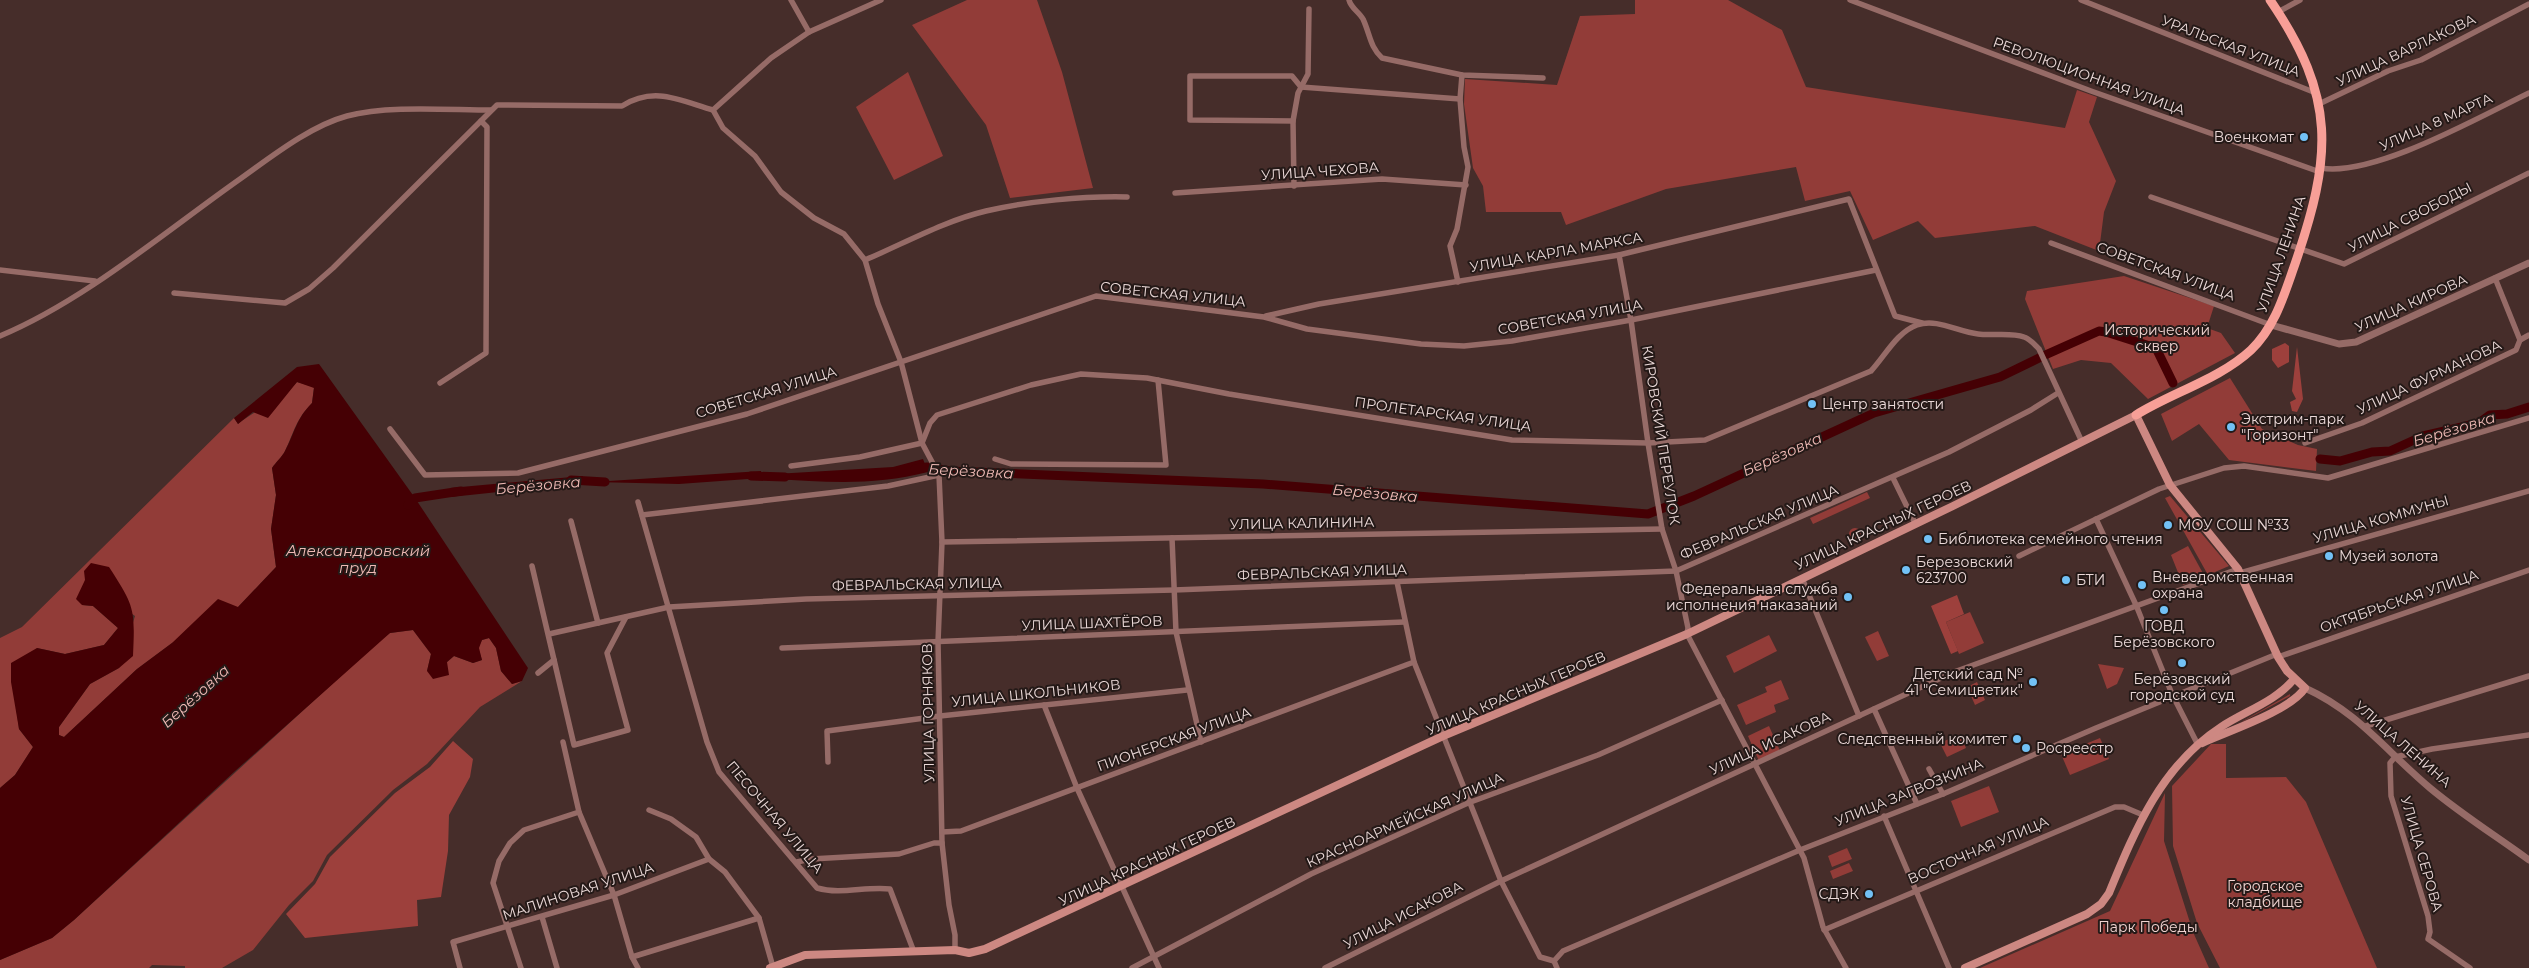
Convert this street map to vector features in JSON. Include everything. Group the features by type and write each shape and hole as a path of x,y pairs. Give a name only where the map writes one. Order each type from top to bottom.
{"main road":[{"name":"УЛИЦА ЛЕНИНА","path":"2136,415 2238,361 2251,350 2271,325 2299,250 2321,170 2322,125 2319,104 2308,70 2270,0"},
{"name":"УЛИЦА КРАСНЫХ ГЕРОЕВ","path":"771,968 805,955 955,950 969,953 985,949 1444,736 1687,634 2136,415"},
{"path":"2136,415 2170,485 2239,571 2278,655 2294,679 2304,688 2300,695 2244,726 2200,744"},
{"path":"1965,968 2087,914 2101,904 2109,893 2143,814 2166,779 2200,744 2220,728 2278,694 2294,679"},
{"path":"2241,717 2239,722 2244,726"}],"street":[{"path":"790,0 809,32"},
{"path":"713,110 772,58 809,32 881,0"},
{"path":"1349,0 1351,6 1362,18 1373,50 1382,58 1462,75 1543,78"},
{"name":"РЕВОЛЮЦИОННАЯ УЛИЦА","path":"1850,0 2092,91 2321,170"},
{"name":"УРАЛЬСКАЯ УЛИЦА","path":"2081,0 2316,93"},
{"path":"2278,12 2300,0"},
{"name":"УЛИЦА ВАРЛАКОВА","path":"2319,104 2388,71 2421,60 2529,4"},
{"path":"1294,186 1292,121 1301,87 1308,74 1310,43 1309,9"},
{"path":"1458,282 1450,246 1457,228 1468,167 1464,146 1460,99 1462,75"},
{"path":"1292,121 1190,120 1190,76 1292,76 1301,87 1460,99"},
{"name":"УЛИЦА 8 МАРТА","path":"2321,170 2372,163 2404,152 2529,93"},
{"path":"174,293 285,303 296,297 333,268 497,105 506,103 622,106 635,98 649,94 666,96 713,110 723,128 755,156 781,192 814,218 844,234 865,260 878,304 901,362 922,443 939,475 888,486 642,515"},
{"path":"0,336 34,321 95,282 298,138 347,116 385,111 491,110"},
{"path":"440,384 486,353 486,126 481,121"},
{"name":"УЛИЦА СВОБОДЫ","path":"2299,250 2344,264 2351,262 2471,200 2529,173"},
{"name":"УЛИЦА ЧЕХОВА","path":"1175,193 1294,186 1382,178 1466,185"},
{"path":"865,260 953,221 986,211 1096,196 1127,197"},
{"path":"2151,197 2299,250"},
{"name":"УЛИЦА КАРЛА МАРКСА","path":"1264,317 1319,304 1619,255 1849,199 1876,270"},
{"name":"СОВЕТСКАЯ УЛИЦА","path":"2051,243 2271,325"},
{"name":"КИРОВСКИЙ ПЕРЕУЛОК","path":"1619,255 1631,320 1662,529 1676,571 1688,628 1687,634 1800,850 1824,930 1846,968"},
{"name":"УЛИЦА КИРОВА","path":"2271,325 2339,344 2356,342 2529,264"},
{"path":"0,270 95,282"},
{"path":"1876,270 1895,316 1976,334 2024,337 2039,349 2082,442"},
{"name":"СОВЕТСКАЯ УЛИЦА","path":"390,429 425,475 518,473 747,414 1096,296 1264,317 1307,329 1421,344 1464,346 1512,341 1631,320 1876,270"},
{"path":"2495,278 2520,340"},
{"name":"ПРОЛЕТАРСКАЯ УЛИЦА","path":"922,443 930,423 937,415 1031,386 1081,374 1158,380 1512,440 1648,443 1705,440 1871,371 1900,336 1918,324 1925,324"},
{"name":"УЛИЦА ФУРМАНОВА","path":"2305,443 2362,423 2516,350 2520,340 2529,335"},
{"path":"995,459 1011,464 1166,465 1158,380"},
{"name":"ФЕВРАЛЬСКАЯ УЛИЦА","path":"549,634 669,607 806,599 1174,590 1676,571 1893,478 1966,444 2032,410 2058,393"},
{"path":"2019,556 2170,485 2224,468 2244,466 2328,478 2529,418"},
{"path":"791,466 836,461 922,443"},
{"name":"УЛИЦА ГОРНЯКОВ","path":"939,475 942,542 938,642 942,843 949,905 955,935 955,950"},
{"path":"1893,478 1914,523"},
{"name":"УЛИЦА КОММУНЫ","path":"2239,571 2529,490"},
{"name":"ПЕСОЧНАЯ УЛИЦА","path":"638,502 706,742 719,772 774,839 797,862 817,888 832,892 878,888 890,889 914,952"},
{"path":"2096,519 2136,605 2174,696 2200,744"},
{"path":"571,521 598,622"},
{"name":"УЛИЦА КАЛИНИНА","path":"942,542 1662,529"},
{"path":"1172,538 1176,632 1187,690 1201,742"},
{"path":"532,566 574,745 628,730 607,654 626,617"},
{"name":"ОКТЯБРЬСКАЯ УЛИЦА","path":"2278,655 2529,570"},
{"name":"УЛИЦА ИСАКОВА","path":"1325,968 1501,881 1954,672 2136,605 2239,571"},
{"path":"1802,578 1859,716"},
{"path":"1397,582 1414,662 1468,802 1501,881 1540,957 1554,961 1557,968"},
{"name":"УЛИЦА ШАХТЁРОВ","path":"782,648 1404,622"},
{"name":"УЛИЦА ЗАГВОЗКИНА","path":"1554,961 1563,951 1800,850 1943,794 2174,696 2278,655"},
{"path":"538,673 554,660"},
{"name":"ПИОНЕРСКАЯ УЛИЦА","path":"942,832 961,831 1414,662"},
{"path":"2366,726 2529,676"},
{"name":"УЛИЦА ЛЕНИНА","path":"2304,688 2330,700 2366,726 2395,757 2431,789 2529,860"},
{"name":"УЛИЦА ШКОЛЬНИКОВ","path":"828,762 827,731 940,716 1187,690"},
{"name":"КРАСНОАРМЕЙСКАЯ УЛИЦА","path":"1132,968 1311,874 1468,802 1598,755 1722,700"},
{"path":"1044,705 1077,788 1152,957 1159,968"},
{"path":"1874,708 1917,804"},
{"path":"2395,757 2529,735"},
{"path":"563,742 579,812 614,895 632,957 638,968"},
{"name":"УЛИЦА СЕРОВА","path":"2395,757 2390,763 2391,796 2428,916 2430,932 2428,939 2470,968"},
{"path":"1929,769 1943,794"},
{"name":"ВОСТОЧНАЯ УЛИЦА","path":"1824,930 2115,807 2124,807 2143,814"},
{"path":"649,810 671,819 696,837 709,859 725,872 759,918 771,968"},
{"path":"521,968 493,883 498,861 510,843 524,830 579,812"},
{"path":"1884,816 1949,968"},
{"path":"797,862 810,859 899,854 934,843 942,843"},
{"name":"МАЛИНОВАЯ УЛИЦА","path":"460,968 453,942 614,895 709,859"},
{"path":"542,917 557,968"},
{"path":"632,957 759,918"}],"green space":[{"path":"967,0 1037,0 1062,72 1093,188 1010,198 986,125 912,25"},
{"path":"1635,0 1728,0 1782,30 1806,87 2065,128 2077,90 2097,97 2089,122 2116,181 2104,212 2099,251 2035,226 1935,238 1918,221 1873,240 1850,191 1805,201 1796,167 1666,189 1566,225 1561,212 1486,212 1483,186 1473,168 1464,104 1465,79 1557,85 1580,16 1635,14"},
{"path":"908,72 943,156 894,180 856,107"},
{"name":"Исторический сквер","path":"2124,276 2214,306 2207,328 2221,333 2235,353 2148,399 2111,363 2081,360 2053,369 2025,299 2027,291"},
{"name":"Экстрим-парк \"Горизонт\"","path":"2230,378 2262,429 2298,445 2317,449 2316,471 2229,460 2199,424 2172,441 2161,414"},
{"path":"297,382 314,387 312,403 299,420 284,453 272,468 276,495 271,529 276,567 238,607 172,643 137,669 64,737 59,735 59,727 90,684 119,668 135,616 85,580 82,605 93,606 118,628 104,645 65,654 37,648 16,707 19,729 33,747 15,775 0,788 0,638 22,627 234,418 238,424 277,399"},
{"path":"1867,492 1870,498 1813,524 1810,518"},
{"path":"2170,496 2229,566 2208,575 2165,498"},
{"path":"1855,528 1861,534 1855,540 1849,534"},
{"path":"2188,546 2205,577 2183,585 2171,555"},
{"path":"1970,612 1984,643 1959,654 1946,622"},
{"path":"413,630 431,654 427,671 447,662 454,656 473,663 482,660 478,648 482,640 489,638 496,648 501,671 512,684 522,681 480,707 427,764 393,790 327,855 313,881 289,905 253,950 222,968 185,968 185,966 152,965 149,968 0,968 0,960 52,938 74,920 378,642 390,633"},
{"path":"1878,631 1889,656 1877,661 1865,637"},
{"path":"1769,635 1777,651 1734,673 1726,656"},
{"path":"2098,664 2124,668 2117,684 2107,689"},
{"path":"1781,680 1789,699 1774,705 1776,712 1746,725 1737,705 1767,692 1765,687"},
{"path":"1977,682 1985,700 1975,705 1967,687"},
{"path":"2290,694 2290,696 2242,722 2243,721"},
{"path":"1769,726 1780,751 1759,761 1748,736"},
{"path":"1960,734 1966,748 1947,757 1940,743"},
{"path":"2100,738 2109,759 2070,775 2061,754"},
{"name":"Городское кладбище","path":"2211,744 2226,744 2226,778 2286,777 2306,802 2377,968 2220,968 2197,923 2173,846 2172,786"},
{"path":"1989,786 1999,812 1961,827 1951,801"},
{"name":"Парк Победы","path":"2165,793 2164,841 2193,932 2209,968 1980,968 2110,911"},
{"path":"1847,848 1852,859 1832,867 1828,856"},
{"path":"1849,863 1853,871 1833,879 1830,871"}],"shaded area":[{"path":"2285,343 2289,346 2289,362 2278,368 2272,360 2272,349"},
{"path":"2297,347 2303,399 2297,412 2292,411 2290,402 2296,399 2292,391"},
{"path":"1957,595 1964,614 1946,622 1958,651 1951,654 1931,606"},
{"path":"453,741 473,759 470,777 449,815 448,851 441,897 417,900 418,926 305,938 286,914 315,884 330,857 395,793 430,767"}],"water":[{"name":"Александровский пруд","path":"319,364 415,498 528,668 522,681 512,684 501,671 496,648 489,638 482,640 479,648 482,660 473,663 454,656 447,662 449,675 433,679 427,671 431,654 413,630 390,633 234,772 74,920 52,938 0,960 0,788 15,775 33,747 19,729 11,682 11,663 37,648 65,654 104,645 118,628 93,606 82,605 76,599 85,580 84,571 91,563 109,567 129,600 132,609 134,628 133,656 119,668 90,684 59,727 59,735 64,737 137,669 172,643 218,599 238,607 276,567 271,529 276,495 272,468 284,453 299,420 312,403 314,388 297,382 268,418 253,412 238,424 234,418 297,367"},
{"path":"923,459 928,472 889,479 851,482 773,479 775,474 893,467"},
{"path":"761,471 762,478 679,484 594,482"},
{"path":"583,476 583,483 451,497 450,488"}],"waterway":[{"name":"Берёзовка","path":"2043,356 2099,331 2106,332 2156,348 2173,383"},
{"name":"Берёзовка","path":"915,469 927,467 950,471 1263,484 1648,514 1694,496 1874,413 2000,377 2041,357"},
{"name":"Берёзовка","path":"2320,459 2340,461 2372,452 2390,451 2423,436 2479,423 2490,415 2507,414 2529,407"},
{"name":"Берёзовка","path":"751,476 785,477"},
{"name":"Берёзовка","path":"571,480 605,482"},
{"name":"Берёзовка","path":"408,505 415,498 461,491"}],"place":[{"name":"Военкомат","path":"2304,137"},
{"name":"Центр занятости","path":"1812,404"},
{"name":"Экстрим-парк \"Горизонт\"","path":"2231,427"},
{"name":"МОУ СОШ №33","path":"2168,525"},
{"name":"Библиотека семейного чтения","path":"1928,539"},
{"name":"Музей золота","path":"2329,556"},
{"name":"Березовский 623700","path":"1906,570"},
{"name":"БТИ","path":"2066,580"},
{"name":"Вневедомственная охрана","path":"2142,585"},
{"name":"Федеральная служба исполнения наказаний","path":"1848,597"},
{"name":"ГОВД Берёзовского","path":"2164,610"},
{"name":"Берёзовский городской суд","path":"2182,663"},
{"name":"Детский сад № 41 \"Семицветик\"","path":"2033,682"},
{"name":"Следственный комитет","path":"2017,739"},
{"name":"Росреестр","path":"2026,748"},
{"name":"СДЭК","path":"1869,894"}]}
